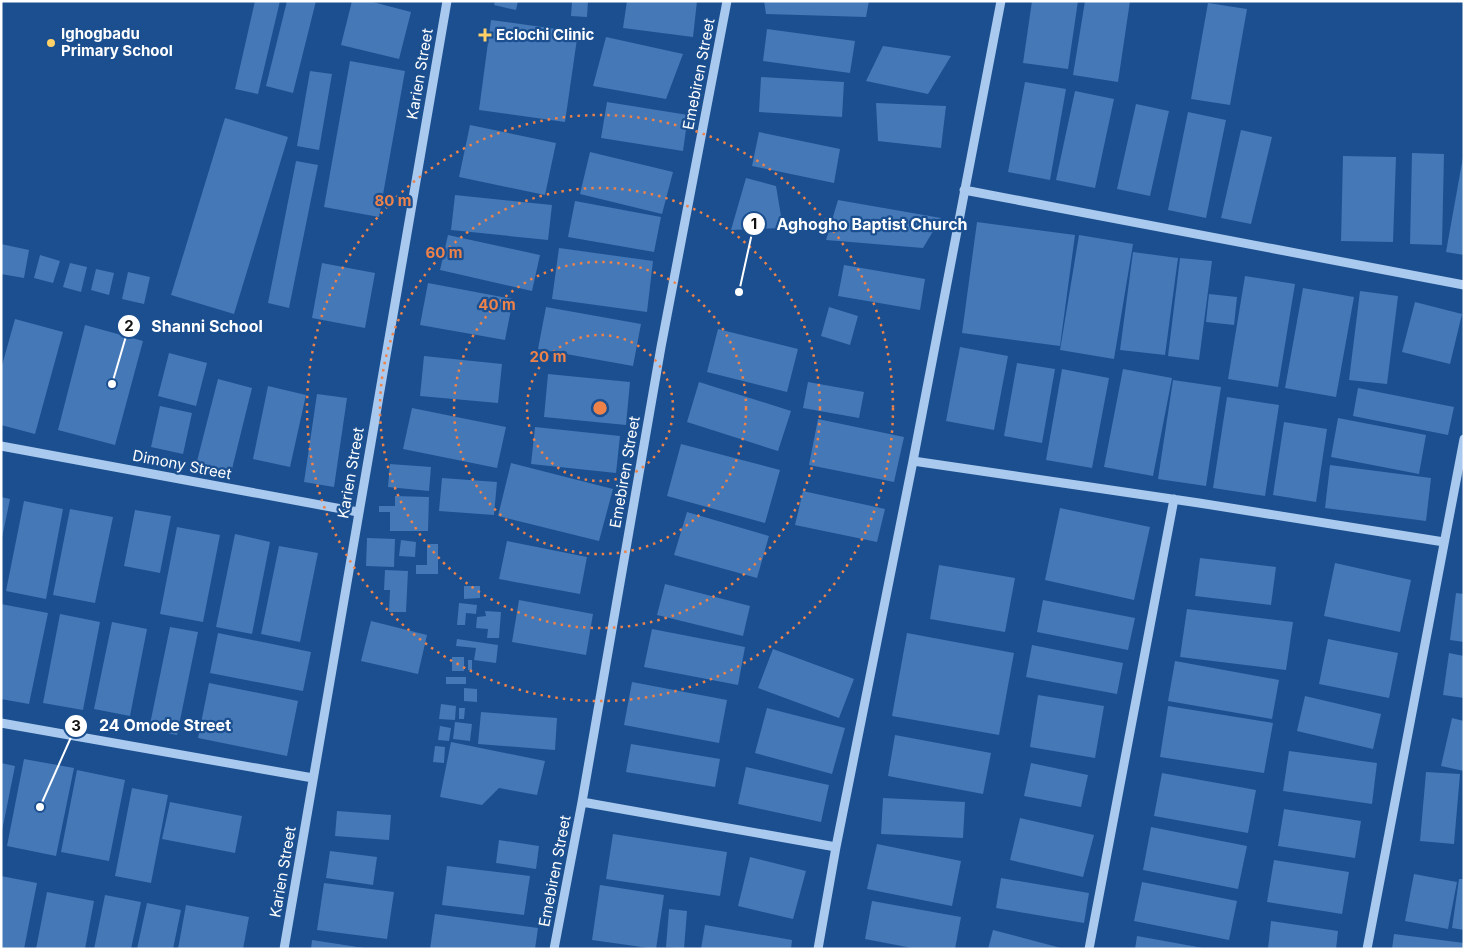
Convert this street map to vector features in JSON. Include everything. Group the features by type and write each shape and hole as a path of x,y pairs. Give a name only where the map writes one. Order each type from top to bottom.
{"street":[{"name":"Karien Street","path":"284,949 447,1"},
{"name":"Emebiren Street","path":"554,949 582,802 661,347 727,1"},
{"path":"818,949 836,847 914,461 1001,1"},
{"path":"964,190 1464,285"},
{"path":"1367,949 1464,439"},
{"name":"Dimony Street","path":"1,446 358,512"},
{"path":"914,461 1444,542"},
{"path":"1089,949 1174,500"},
{"path":"1,723 313,778"},
{"path":"582,802 836,847"}],"building":[{"path":"255,1 280,1 258,94 235,89"},
{"path":"287,1 316,1 293,93 266,86"},
{"path":"352,1 369,1 411,12 399,59 341,45"},
{"path":"495,1 518,1 516,10 494,5"},
{"path":"572,1 588,1 587,17 571,16"},
{"path":"627,1 697,1 693,37 623,28"},
{"path":"764,1 869,1 866,17 766,14"},
{"path":"1032,1 1078,1 1068,69 1023,63"},
{"path":"1085,1 1130,1 1118,82 1073,75"},
{"path":"1208,3 1247,9 1230,105 1191,99"},
{"path":"491,20 578,32 565,122 479,110"},
{"path":"767,29 855,41 850,73 763,61"},
{"path":"606,37 683,54 666,99 593,86"},
{"path":"883,46 951,56 928,94 866,81"},
{"path":"350,61 405,71 379,217 324,207"},
{"path":"310,71 332,74 319,150 297,146"},
{"path":"761,77 844,82 842,117 759,112"},
{"path":"1025,82 1066,89 1050,180 1008,172"},
{"path":"1075,91 1114,99 1095,188 1056,180"},
{"path":"607,102 688,115 683,151 601,138"},
{"path":"876,103 946,106 941,148 878,141"},
{"path":"1136,104 1169,111 1150,196 1117,189"},
{"path":"1188,112 1226,120 1206,218 1168,210"},
{"path":"225,118 288,137 234,314 171,295"},
{"path":"470,125 556,143 545,195 459,177"},
{"path":"1241,130 1272,137 1251,224 1221,218"},
{"path":"759,132 840,149 834,183 752,166"},
{"path":"590,152 673,172 662,214 580,194"},
{"path":"1412,153 1444,154 1442,245 1410,244"},
{"path":"1343,156 1396,157 1393,242 1341,241"},
{"path":"1464,157 1464,255 1446,252"},
{"path":"296,161 318,165 289,308 268,303"},
{"path":"746,178 776,186 783,228 731,230"},
{"path":"455,195 552,205 548,240 451,230"},
{"path":"838,200 941,218 923,248 826,240"},
{"path":"575,201 661,217 654,252 568,237"},
{"path":"977,222 1075,235 1060,346 962,333"},
{"path":"448,235 540,255 532,291 440,270"},
{"path":"1079,235 1133,244 1114,359 1060,350"},
{"path":"1,244 29,250 24,278 1,274"},
{"path":"559,248 653,261 647,312 552,299"},
{"path":"1133,252 1178,258 1165,355 1120,350"},
{"path":"40,255 60,261 53,283 34,278"},
{"path":"1180,258 1212,261 1199,360 1168,356"},
{"path":"70,263 87,267 81,292 63,287"},
{"path":"322,263 375,273 365,328 312,318"},
{"path":"844,265 925,279 920,310 838,296"},
{"path":"96,269 114,273 109,295 91,290"},
{"path":"128,272 150,277 144,304 122,299"},
{"path":"1245,276 1295,284 1278,387 1228,379"},
{"path":"428,283 513,299 505,340 420,325"},
{"path":"1303,288 1354,297 1336,397 1285,388"},
{"path":"1360,291 1398,296 1387,384 1349,380"},
{"path":"1209,294 1237,297 1234,325 1206,322"},
{"path":"1415,302 1462,314 1450,364 1402,352"},
{"path":"546,307 641,324 633,366 538,349"},
{"path":"829,307 858,316 850,345 821,336"},
{"path":"15,319 63,332 35,434 1,425 1,369"},
{"path":"85,325 143,341 115,445 58,430"},
{"path":"718,329 798,349 787,392 707,372"},
{"path":"960,347 1008,356 994,430 946,421"},
{"path":"169,353 207,363 196,406 158,396"},
{"path":"424,356 502,364 498,403 420,396"},
{"path":"1017,363 1055,369 1042,443 1004,436"},
{"path":"1062,369 1109,378 1092,468 1046,460"},
{"path":"1123,369 1172,378 1153,476 1104,467"},
{"path":"548,374 630,382 626,425 544,417"},
{"path":"218,379 252,388 231,473 196,465"},
{"path":"1173,380 1221,387 1206,486 1158,479"},
{"path":"699,382 791,411 778,451 687,422"},
{"path":"808,382 864,392 859,418 803,408"},
{"path":"268,386 306,395 290,467 253,459"},
{"path":"1358,388 1454,407 1448,435 1353,416"},
{"path":"317,394 347,398 334,487 304,482"},
{"path":"1227,397 1279,405 1265,496 1213,488"},
{"path":"160,406 192,413 183,454 151,447"},
{"path":"412,408 506,427 497,468 403,449"},
{"path":"1338,418 1426,435 1419,474 1331,457"},
{"path":"818,419 904,437 894,482 809,465"},
{"path":"1284,422 1327,429 1316,502 1273,495"},
{"path":"535,427 620,436 616,473 531,464"},
{"path":"681,444 780,470 765,523 667,496"},
{"path":"511,463 613,489 599,541 498,516"},
{"path":"390,464 431,467 429,491 388,487"},
{"path":"1330,465 1431,478 1426,521 1325,508"},
{"path":"442,478 497,482 494,515 439,511"},
{"path":"803,491 885,509 877,542 795,525"},
{"path":"395,496 429,497 428,531 390,531 390,512 379,512 379,506 395,506"},
{"path":"1,497 10,499 2,538 1,538"},
{"path":"24,501 63,509 46,599 6,591"},
{"path":"1060,508 1150,527 1134,600 1045,580"},
{"path":"70,509 113,517 95,603 53,595"},
{"path":"135,510 171,516 160,573 124,566"},
{"path":"687,512 769,536 757,578 674,555"},
{"path":"177,527 220,535 203,622 160,614"},
{"path":"235,534 270,542 252,634 216,627"},
{"path":"367,538 395,539 394,567 366,566"},
{"path":"401,540 416,542 415,557 399,556"},
{"path":"507,541 587,557 580,594 499,579"},
{"path":"427,544 438,544 438,574 416,574 416,565 427,565"},
{"path":"279,546 318,553 300,642 261,634"},
{"path":"1200,558 1276,567 1271,605 1195,596"},
{"path":"1335,563 1411,580 1400,632 1324,616"},
{"path":"939,565 1015,578 1005,632 930,619"},
{"path":"385,570 408,571 406,612 389,612 390,590 384,590"},
{"path":"665,584 750,606 743,636 657,615"},
{"path":"464,586 480,586 480,598 464,599"},
{"path":"1456,593 1464,594 1464,642 1450,640"},
{"path":"519,600 593,614 586,655 512,642"},
{"path":"1043,600 1135,618 1128,650 1037,632"},
{"path":"459,603 477,605 476,614 466,613 465,625 457,625"},
{"path":"1,604 48,613 29,704 1,699"},
{"path":"1187,609 1293,622 1286,670 1180,657"},
{"path":"485,611 501,612 499,638 487,638 488,629 476,628 477,617 486,616"},
{"path":"60,614 100,622 83,710 43,703"},
{"path":"371,621 427,635 418,674 361,661"},
{"path":"112,622 147,629 130,716 94,709"},
{"path":"170,627 198,632 177,735 149,729"},
{"path":"652,629 745,647 738,685 644,667"},
{"path":"218,633 311,652 303,691 210,673"},
{"path":"907,633 1014,653 999,735 892,716"},
{"path":"457,639 498,645 496,663 474,660 476,648 456,646"},
{"path":"1328,639 1398,653 1389,698 1319,684"},
{"path":"1032,645 1123,663 1117,694 1026,677"},
{"path":"773,649 854,679 839,718 758,688"},
{"path":"1449,653 1464,656 1464,698 1443,695"},
{"path":"452,657 464,657 464,671 452,671"},
{"path":"468,660 472,660 472,670 468,670"},
{"path":"1175,661 1279,680 1272,719 1168,701"},
{"path":"446,677 466,677 466,684 446,684"},
{"path":"632,682 727,700 719,743 624,725"},
{"path":"209,683 298,701 287,756 198,738"},
{"path":"464,688 477,689 477,702 464,701"},
{"path":"1038,695 1104,706 1095,758 1030,747"},
{"path":"1305,696 1381,714 1373,749 1297,731"},
{"path":"441,704 456,706 455,720 439,719"},
{"path":"1168,706 1273,723 1264,773 1160,757"},
{"path":"459,708 465,708 464,719 459,719"},
{"path":"767,708 845,728 832,774 755,753"},
{"path":"481,712 557,718 555,750 478,744"},
{"path":"1452,718 1464,721 1464,771 1441,766"},
{"path":"455,722 472,724 470,741 453,739"},
{"path":"440,726 451,728 449,741 438,740"},
{"path":"895,735 991,753 983,794 888,776"},
{"path":"451,742 545,761 537,795 499,788 482,805 440,797"},
{"path":"631,744 720,759 715,787 626,772"},
{"path":"435,746 445,747 444,763 433,762"},
{"path":"1289,751 1377,763 1372,804 1283,791"},
{"path":"24,759 74,768 56,856 7,846"},
{"path":"1,763 15,766 2,831 1,830"},
{"path":"1031,763 1088,775 1081,807 1024,796"},
{"path":"746,767 829,785 821,822 738,804"},
{"path":"77,770 125,780 109,861 61,852"},
{"path":"1426,772 1460,774 1454,844 1420,841"},
{"path":"1162,773 1256,790 1248,833 1154,816"},
{"path":"132,788 168,795 151,883 115,876"},
{"path":"883,798 965,802 963,838 881,834"},
{"path":"170,802 242,816 235,853 162,839"},
{"path":"1284,809 1361,821 1355,858 1278,846"},
{"path":"337,811 391,815 389,840 335,836"},
{"path":"1020,818 1094,835 1083,877 1010,860"},
{"path":"1151,827 1247,846 1238,889 1143,870"},
{"path":"613,834 727,852 720,896 606,879"},
{"path":"499,840 539,846 536,869 496,863"},
{"path":"877,844 961,861 952,906 867,889"},
{"path":"330,851 377,857 373,885 326,878"},
{"path":"750,857 806,871 793,919 738,906"},
{"path":"1274,860 1349,872 1342,914 1267,902"},
{"path":"447,866 530,876 524,915 442,905"},
{"path":"1414,874 1457,882 1448,929 1405,921"},
{"path":"1,876 37,883 24,949 1,949"},
{"path":"1001,878 1089,893 1084,923 996,908"},
{"path":"1459,879 1464,879 1464,930 1452,928"},
{"path":"1142,882 1237,901 1229,940 1134,921"},
{"path":"324,883 394,892 387,939 317,930"},
{"path":"600,885 664,895 656,949 592,940"},
{"path":"47,892 94,901 85,949 36,949"},
{"path":"105,895 141,902 131,949 94,949"},
{"path":"872,901 961,917 955,949 917,949 865,939"},
{"path":"147,903 181,910 173,949 137,949"},
{"path":"186,905 249,917 243,949 178,949"},
{"path":"669,909 687,911 684,949 666,947"},
{"path":"435,914 538,928 535,949 430,949"},
{"path":"1271,921 1338,931 1336,949 1268,949"},
{"path":"705,925 792,940 791,949 701,949"},
{"path":"993,930 1061,948 1061,949 988,949"},
{"path":"1394,934 1464,943 1464,949 1392,949"},
{"path":"1137,936 1203,948 1203,949 1135,949"},
{"path":"312,940 364,948 364,949 311,949"}],"place":[{"name":"Eclochi Clinic","path":"485,35"},
{"name":"Ighogbadu Primary School","path":"51,43"},
{"name":"Aghogho Baptist Church","path":"739,292"},
{"name":"Shanni School","path":"112,384"},
{"name":"24 Omode Street","path":"40,807"}]}
